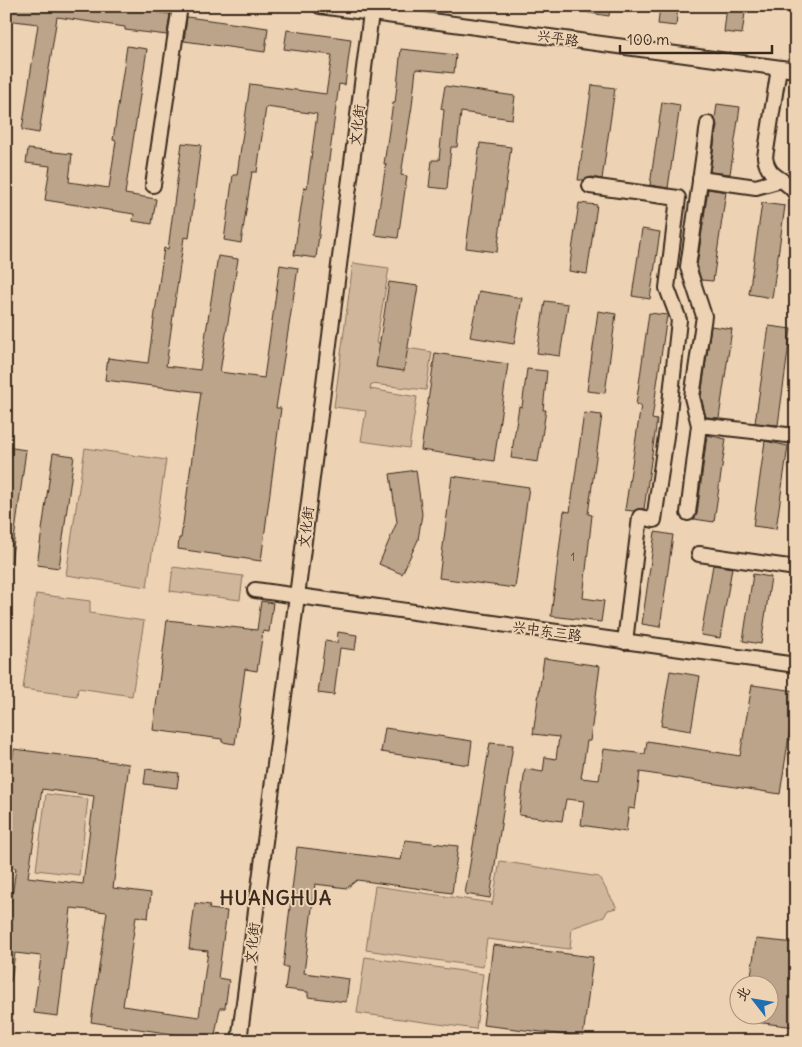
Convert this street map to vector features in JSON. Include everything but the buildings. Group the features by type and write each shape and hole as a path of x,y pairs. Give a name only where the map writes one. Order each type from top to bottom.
{"street":[{"path":"153,185 180,6"},
{"name":"兴平路","path":"320,6 373,9 796,70"},
{"name":"文化街","path":"239,1041 373,9"},
{"path":"779,68 765,157 766,168 796,194"},
{"path":"688,513 699,425 692,397 704,316 688,267 708,124"},
{"path":"700,180 756,186 781,180"},
{"path":"590,186 678,198 667,288 680,320 668,422 654,520 640,517 625,642"},
{"path":"699,425 796,436"},
{"path":"699,554 796,568"},
{"name":"兴中东三路","path":"255,590 796,665"}],"shaded area":[{"path":"353,263 389,268 376,343 432,352 426,390 371,384 370,389 417,397 409,448 361,441 366,411 334,407"},
{"path":"85,448 166,460 147,587 66,575"},
{"path":"173,567 243,576 240,600 170,591"},
{"path":"36,594 90,601 90,613 144,621 132,696 78,688 77,696 23,689"},
{"path":"46,794 88,799 79,875 36,870"},
{"path":"500,861 599,877 617,908 608,910 604,917 572,928 570,949 487,939 483,967 366,950 375,886 492,903 492,906"},
{"path":"365,957 483,974 476,1029 357,1013"}],"district":[{"name":"HUANGHUA","path":"276,898"}]}
